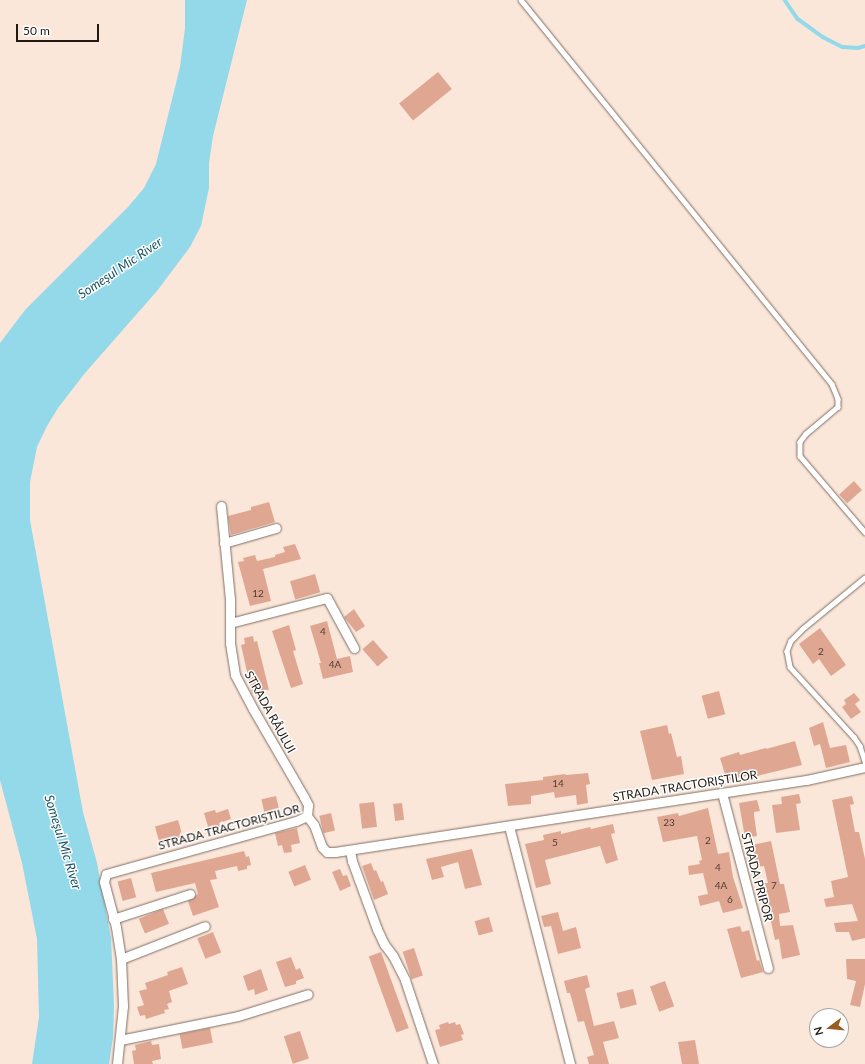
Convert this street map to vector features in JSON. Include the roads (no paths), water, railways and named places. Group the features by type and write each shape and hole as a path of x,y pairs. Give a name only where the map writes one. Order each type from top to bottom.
{"street":[{"name":"STRADA RÂULUI","path":"221,506 232,664 235,675 304,797 308,805 307,816"},
{"path":"224,543 276,528"},
{"path":"230,624 327,598 354,648"},
{"name":"STRADA TRACTORIȘTILOR","path":"113,919 104,882 104,877 111,871 296,821 307,816 314,825 322,847 327,852 350,850 807,780 865,767"},
{"name":"STRADA PRIPOR","path":"722,793 768,968"},
{"path":"509,826 570,1064"},
{"path":"350,850 352,861 377,929 405,980 434,1064"},
{"path":"117,1064 123,1006 121,959 113,919 190,894"},
{"path":"121,959 205,926"},
{"path":"120,1040 232,1017 308,994"}],"lane":[{"path":"521,0 832,384 838,399 838,406 806,434 800,442 800,456 865,532"},
{"path":"865,578 803,629 791,641 787,651 790,667 854,737 860,746 865,761"}],"water":[{"name":"Someşul Mic River","path":"185,0 247,0 213,136 209,163 209,188 201,226 190,247 157,291 85,373 58,408 37,447 30,482 30,520 83,812 97,863 111,938 114,1005 113,1037 109,1064 32,1064 39,1017 37,939 22,863 0,780 0,343 25,310 128,207 144,188 156,164 180,67 185,28"}],"waterway":[{"path":"785,0 798,19 823,37 843,47 858,48 865,46"}]}
